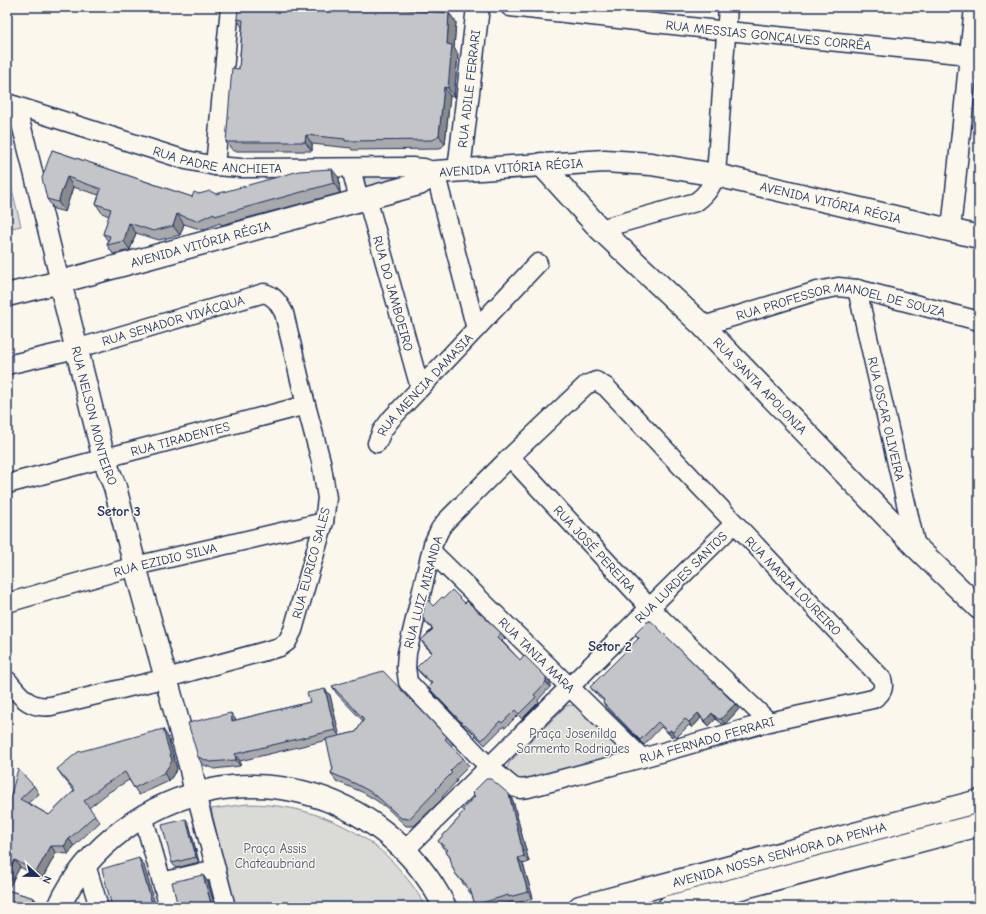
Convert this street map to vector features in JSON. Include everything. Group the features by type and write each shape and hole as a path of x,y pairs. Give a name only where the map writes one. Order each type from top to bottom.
{"street":[{"path":"215,166 230,7"},
{"name":"RUA ADILE FERRARI","path":"459,170 478,7"},
{"name":"RUA MESSIAS GONÇALVES CORRÊA","path":"510,7 974,56"},
{"path":"600,229 696,202 706,194 712,185 716,174 728,7"},
{"path":"951,230 974,56 974,7"},
{"name":"RUA PADRE ANCHIETA","path":"11,104 186,160 215,166 241,168 418,168 435,172"},
{"name":"RUA NELSON MONTEIRO","path":"11,104 26,143 104,458 115,487 135,566 190,765 196,794"},
{"name":"AVENIDA VITÓRIA RÉGIA","path":"7,295 60,282 419,184 435,172 541,164 604,161 651,164 716,174 979,237"},
{"name":"RUA SANTA APOLONIA","path":"541,164 600,229 703,326 916,547 979,608"},
{"name":"RUA DO JAMBOEIRO","path":"351,168 363,199 420,388"},
{"name":"RUA MENCIA DAMASIA","path":"435,172 476,329"},
{"name":"RUA MENCIA DAMASIA","path":"377,443 386,424 538,263"},
{"name":"RUA PROFESSOR MANOEL DE SOUZA","path":"703,326 817,291 838,287 857,290 979,321"},
{"name":"RUA OSCAR OLIVEIRA","path":"857,290 916,547"},
{"name":"RUA SENADOR VIVÁCQUA","path":"7,365 76,349 264,293 269,294"},
{"name":"RUA EURICO SALES","path":"167,678 280,647 287,642 293,630 324,522 327,498 325,478 284,313 279,303 269,294"},
{"name":"RUA LUIZ MIRANDA","path":"490,767 408,682 406,675 407,653 436,537 446,521 510,456 586,385 596,381"},
{"name":"RUA MARIA LOUREIRO","path":"596,381 606,387 882,679 884,685 883,691"},
{"name":"RUA TIRADENTES","path":"7,484 306,405"},
{"name":"RUA JOSÉ PEREIRA","path":"510,456 649,607 769,722"},
{"name":"RUA EZIDIO SILVA","path":"7,603 135,566 324,522"},
{"name":"RUA LURDES SANTOS","path":"405,850 734,524"},
{"name":"RUA TANIA MARA","path":"432,552 642,758"},
{"path":"7,680 26,701 41,707 51,706 167,678"},
{"name":"RUA FERNADO FERRARI","path":"490,767 513,787 520,789 528,788 769,722 873,699 879,696 883,691"},
{"path":"59,907 72,884 99,850 116,835 144,816 172,802 196,794 236,787 257,786 300,792 335,803 361,816 379,828 405,850 438,892 445,907"},
{"path":"196,794 226,907"},
{"name":"AVENIDA NOSSA SENHORA DA PENHA","path":"580,907 615,902 979,801"},
{"path":"144,816 169,907"},
{"name":"AVENIDA NOSSA SENHORA DA PENHA","path":"669,907 979,825"},
{"path":"886,826 892,848"},
{"path":"86,865 99,907"},
{"path":"162,882 216,869"}],"green space":[{"path":"7,169 21,226 7,229"},
{"path":"364,175 416,175 366,190"},
{"name":"Praça Josenilda Sarmento Rodrigues","path":"566,706 578,706 623,751 623,754 520,782 506,771 509,763"},
{"name":"Praça Assis Chateaubriand","path":"247,804 292,808 334,822 354,832 373,844 390,859 413,887 421,899 424,907 234,907 211,809"}],"building":[{"path":"238,7 375,7 449,13 447,44 452,45 448,88 444,87 439,135 433,140 345,141 345,139 306,135 305,142 226,142 232,68 239,69 243,20 237,19"},
{"path":"52,150 192,197 194,192 199,194 210,191 216,194 299,171 332,169 334,183 215,216 214,213 197,221 177,214 173,226 153,231 129,223 124,241 107,245 110,236 103,234 111,209 96,204 101,189 67,177 58,202 47,199 42,178"},
{"path":"452,590 465,603 467,601 501,633 497,637 520,660 524,655 546,677 546,682 534,695 536,697 519,714 515,710 502,723 500,721 482,740 465,724 464,725 428,687 432,683 416,668 432,652 421,640 433,629 422,617 426,598 433,606"},
{"path":"651,621 735,704 721,719 718,719 712,713 705,721 698,713 689,722 685,719 673,732 670,730 668,732 658,722 640,740 603,702 604,700 590,687 639,638 635,634 647,622"},
{"path":"383,671 447,737 445,739 463,758 450,771 452,773 436,789 437,790 409,819 401,818 369,791 331,773 333,769 326,739 356,732 364,719 332,686"},
{"path":"325,689 335,730 235,754 236,760 210,762 198,757 188,723 231,713 232,721 310,702 307,693"},
{"path":"163,729 172,761 164,773 134,788 125,772 104,785 84,801 95,815 69,839 64,846 51,846 36,872 15,860 7,874 7,809 18,769 34,786 20,799 49,815 75,790 57,769 78,752"},
{"path":"486,779 491,779 509,794 524,856 518,858 528,892 509,897 508,895 475,905 470,889 468,890 466,884 455,873 450,857 446,852 448,850 438,841 460,817 459,816 464,811 462,810 475,796 472,793"},
{"path":"186,819 196,857 172,863 162,825"},
{"path":"139,858 153,907 112,907 102,869"},
{"path":"203,875 212,907 178,907 172,882"},
{"path":"7,890 34,898 31,907 7,907"}],"district":[{"name":"Setor 3","path":"119,511"},
{"name":"Setor 2","path":"610,646"}]}
